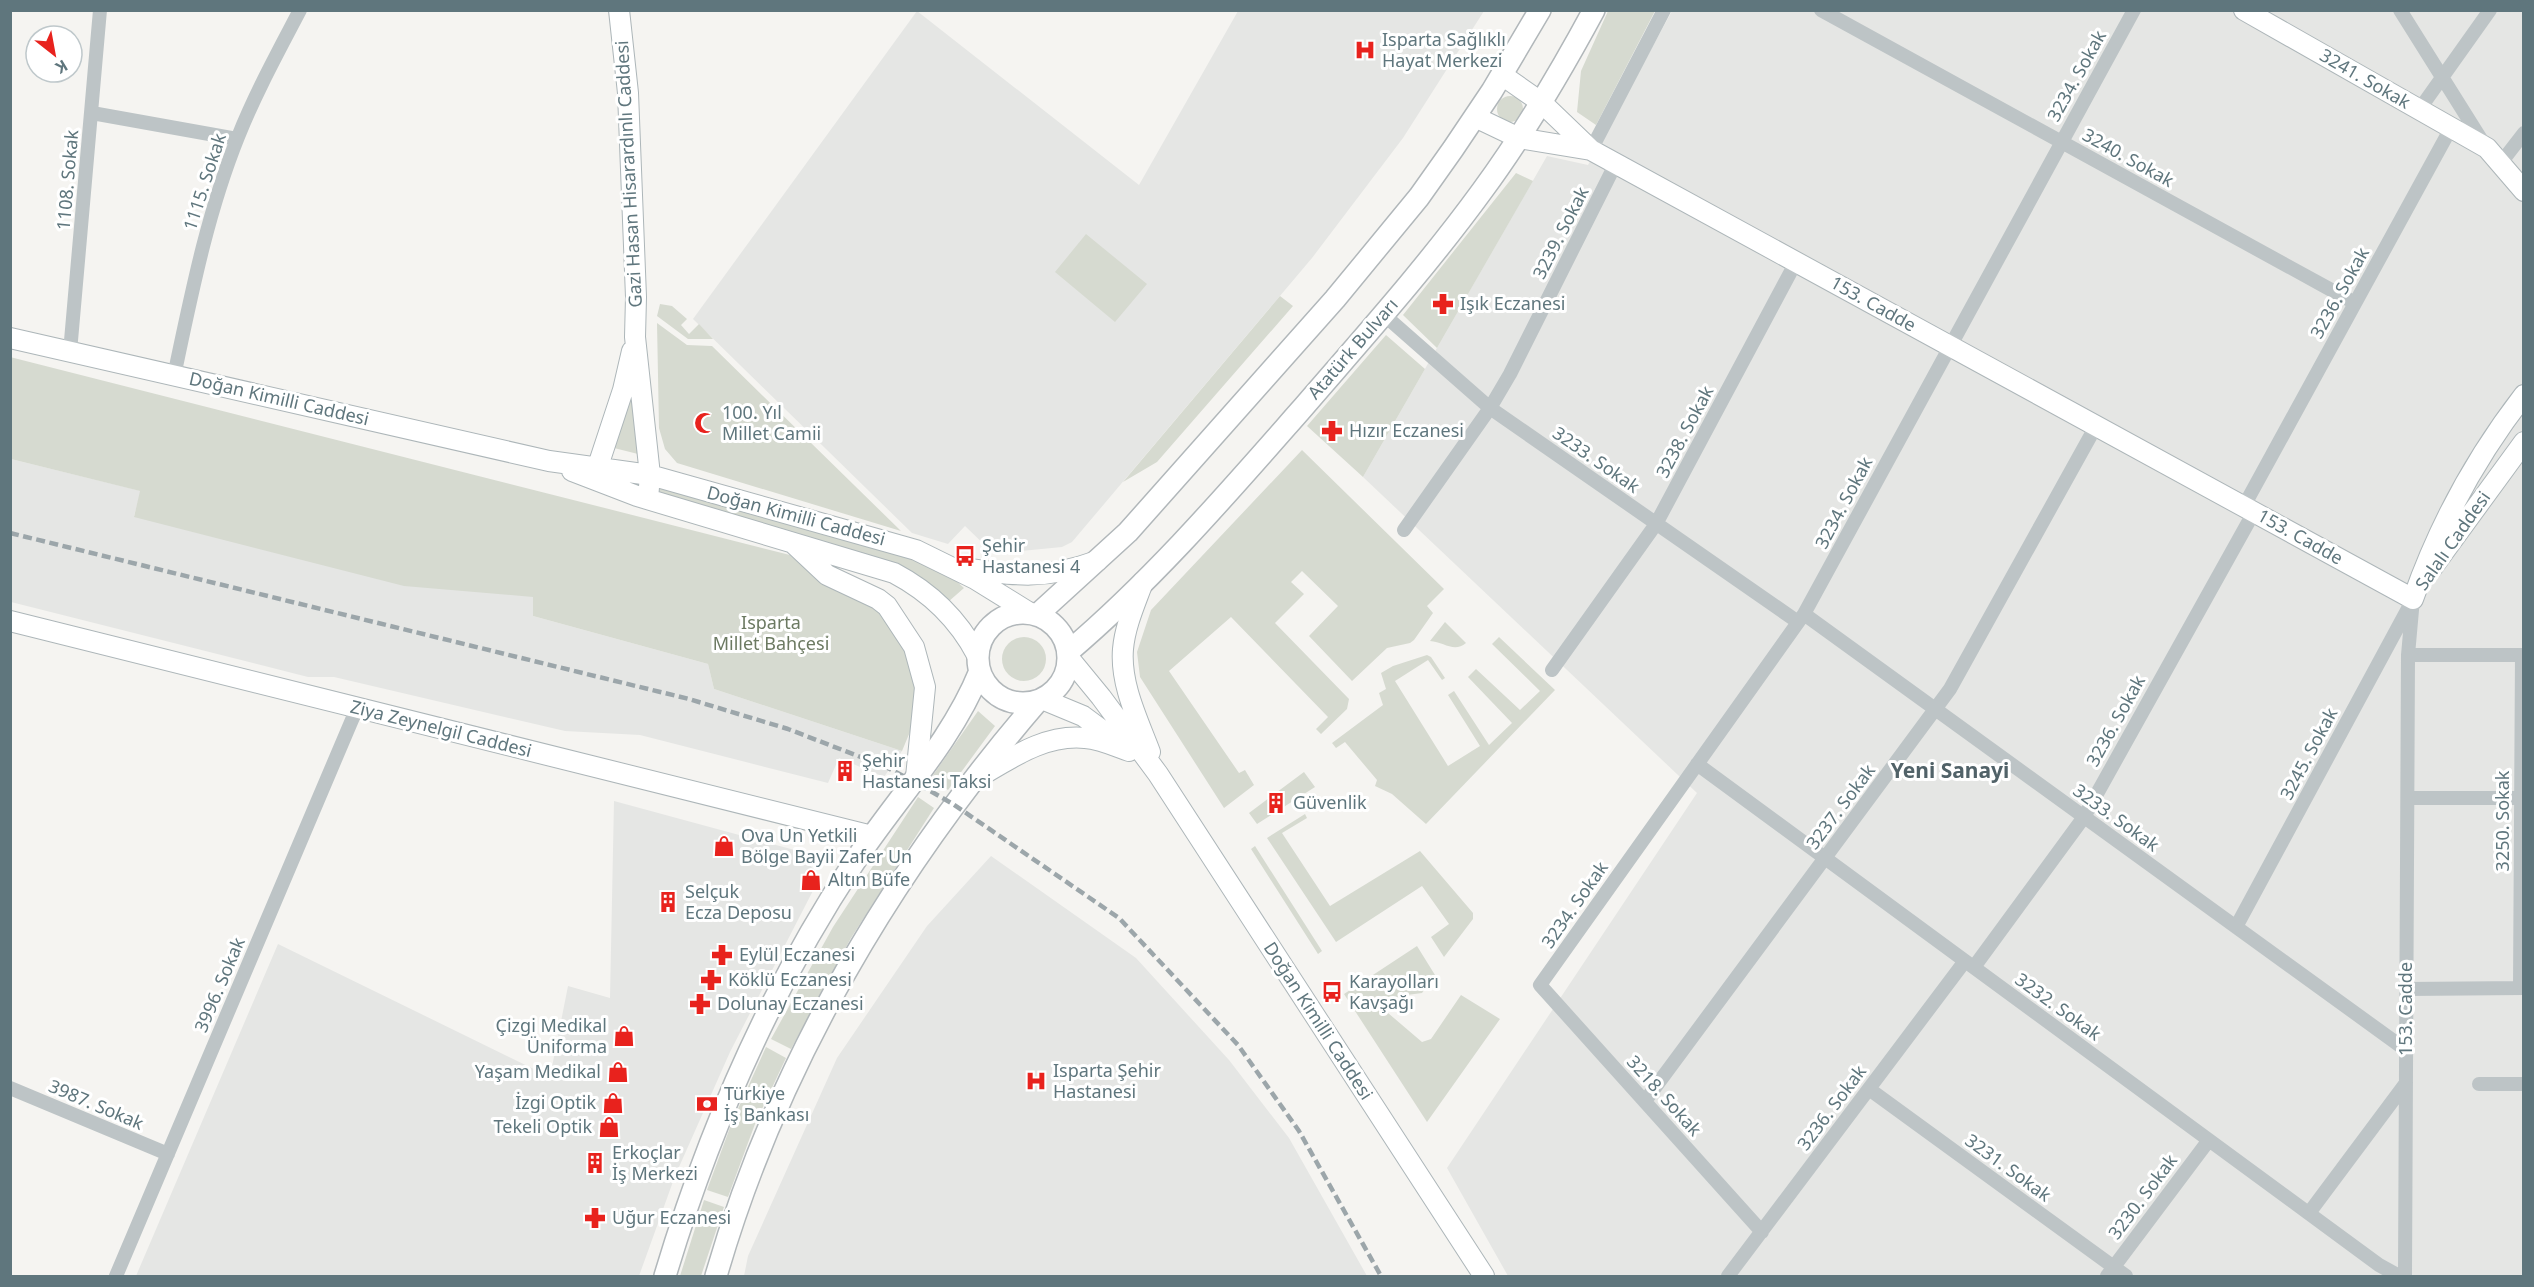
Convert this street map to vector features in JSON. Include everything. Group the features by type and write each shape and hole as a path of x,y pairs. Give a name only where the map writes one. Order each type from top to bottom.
{"main road":[{"path":"1033,614 1099,561 1155,504 1335,299 1419,196 1475,117 1540,10"},
{"name":"Atatürk Bulvarı","path":"1069,655 1143,582 1240,479 1383,314 1482,191 1519,138 1542,103 1594,10"},
{"path":"665,1276 714,1127 755,1036 810,934 872,836 959,716 978,663 980,642 993,624 1012,614 1033,614 1054,624 1061,633 1069,655 1065,677 1058,687 1040,700 953,804 888,901 847,970 813,1034 766,1135 738,1208 716,1276"},
{"path":"978,663 990,690 1000,698 1018,703 1040,700"}],"street":[{"name":"1108. Sokak","path":"70,352 100,10"},
{"name":"1115. Sokak","path":"174,376 206,237 237,139 259,89 300,10"},
{"name":"Gazi Hasan Hisarardınlı Caddesi","path":"619,10 628,93 636,297 635,337 650,475 648,499"},
{"path":"1591,150 1664,10"},
{"name":"3240. Sokak","path":"1821,10 2355,303"},
{"name":"3234. Sokak","path":"1540,985 1801,618 2134,10"},
{"name":"3241. Sokak","path":"2244,10 2487,148"},
{"path":"2400,10 2487,148 2523,191"},
{"path":"2419,110 2490,10"},
{"path":"1502,75 1542,103 1591,150"},
{"path":"92,113 237,139"},
{"path":"1475,117 1519,138 1591,150"},
{"name":"3236. Sokak","path":"1728,1276 1869,1089 2084,817 2249,509 2355,303 2451,128"},
{"path":"2500,164 2523,133"},
{"name":"153. Cadde","path":"1591,150 2413,599 2408,655 2404,1276"},
{"name":"3239. Sokak","path":"1404,530 1490,408 1510,374 1616,164"},
{"name":"3238. Sokak","path":"1552,670 1656,524 1796,262"},
{"name":"3233. Sokak","path":"1383,314 1437,364 1490,408 1656,524 1936,709 2406,1050"},
{"name":"Gazi Hasan Hisarardınlı Caddesi","path":"595,474 623,390 635,337"},
{"name":"Doğan Kimilli Caddesi","path":"10,338 548,461 595,474 648,499 873,565 909,581 940,605 953,619 978,663"},
{"name":"Salalı Caddesi","path":"2413,599 2444,520 2470,475 2523,395"},
{"name":"3237. Sokak","path":"1645,1101 1936,709 1965,664 2096,426"},
{"name":"Salalı Caddesi","path":"2413,599 2452,540 2523,442"},
{"name":"Doğan Kimilli Caddesi","path":"595,474 650,475 896,543 953,566 1033,614"},
{"path":"793,542 826,575 878,599 887,606 914,646 925,687 916,777"},
{"path":"953,566 1029,576 1065,571 1099,561"},
{"path":"1143,582 1126,631 1123,671 1134,709 1158,774"},
{"name":"3245. Sokak","path":"2236,927 2413,599"},
{"name":"Ziya Zeynelgil Caddesi","path":"10,621 872,836"},
{"name":"Doğan Kimilli Caddesi","path":"1069,655 1158,774 1482,1273"},
{"path":"2408,655 2522,655"},
{"name":"3250. Sokak","path":"2522,655 2522,988"},
{"name":"Doğan Kimilli Caddesi","path":"1040,700 1083,716 1158,774"},
{"name":"3996. Sokak","path":"116,1276 357,708"},
{"path":"972,781 1019,753 1053,740 1086,738 1129,751"},
{"name":"3232. Sokak","path":"1697,764 2309,1214 2379,1265 2399,1276"},
{"path":"2408,798 2521,798"},
{"name":"3218. Sokak","path":"1540,985 1762,1232"},
{"path":"2406,989 2522,988"},
{"path":"2309,1214 2406,1083"},
{"path":"2479,1084 2523,1084"},
{"name":"3987. Sokak","path":"10,1088 168,1154"},
{"name":"3231. Sokak","path":"1869,1089 2110,1272 2126,1276"},
{"name":"3230. Sokak","path":"2110,1272 2209,1140"}],"shaded area":[{"path":"917,11 1139,185 1238,11 1484,11 1403,138 1312,258 1072,542 1062,547 1001,553 992,552 965,526 948,544 912,533 693,319"},
{"path":"1672,11 2523,11 2523,1276 1508,1276 1447,1168 1697,793 1363,477 1547,156 1588,165"},
{"path":"11,459 141,491 134,516 538,552 533,616 708,664 714,689 902,751 884,777 839,758 828,783 640,735 565,731 334,677 308,677 11,602"},
{"path":"614,801 802,852 819,879 730,1052 675,1176 639,1276 136,1276 278,944 550,1077 568,986 610,998"},
{"name":"Isparta Şehir Hastanesi","path":"991,856 1136,958 1229,1060 1289,1138 1367,1276 744,1276 748,1256 837,1058 927,926"}],"green space":[{"path":"1608,11 1655,11 1596,125 1577,112 1581,71"},
{"path":"1510,96 1519,100 1523,109 1519,118 1510,122 1501,118 1497,109 1501,100"},
{"path":"1516,173 1533,181 1437,348 1403,315"},
{"path":"1086,234 1147,284 1115,322 1055,272"},
{"path":"1280,296 1293,306 1157,462 1123,482"},
{"path":"660,304 672,306 687,319 681,325 689,334 699,324 713,339 688,339 657,316"},
{"path":"657,323 687,345 712,346 901,531 677,463 665,449 659,428"},
{"path":"1386,335 1425,369 1363,477 1307,426"},
{"name":"Isparta Millet Bahçesi","path":"10,357 790,555 822,582 884,612 918,674 912,727 902,751 714,689 708,664 533,616 533,597 404,586 134,517 140,491 11,459"},
{"path":"635,381 638,454 614,448"},
{"path":"1302,450 1444,589 1427,606 1433,613 1414,640 1387,648 1352,681 1309,636 1338,606 1302,571 1291,582 1304,594 1275,623 1349,699 1347,709 1321,734 1316,729 1328,717 1231,617 1169,671 1239,773 1245,770 1254,785 1224,808 1140,677 1137,652 1151,610"},
{"path":"660,488 913,557 954,579 964,588 948,602 658,493"},
{"path":"1445,622 1466,643 1453,647 1430,641"},
{"path":"1024,637 1040,643 1046,659 1040,675 1024,681 1008,675 1002,659 1008,643"},
{"path":"1499,637 1555,690 1426,824 1392,794 1375,786 1377,780 1345,742 1336,748 1332,743 1383,705 1379,693 1386,689 1381,673 1393,666 1427,655 1431,657 1445,678 1442,680 1428,660 1395,681 1448,766 1480,746 1448,695 1454,691 1489,745 1512,723 1468,677 1476,669 1520,710 1540,691 1492,644"},
{"path":"978,711 995,726 948,790 931,778"},
{"path":"1304,772 1315,787 1257,824 1249,813"},
{"path":"918,797 934,808 851,938 791,1049 771,1039 833,927"},
{"path":"1305,814 1307,818 1282,833 1330,906 1420,851 1473,913 1473,919 1444,957 1431,937 1449,924 1422,886 1336,942 1267,838"},
{"path":"1255,846 1322,951 1318,954 1251,849"},
{"path":"1417,946 1435,975 1422,993 1399,996 1387,1009 1388,1013 1422,1042 1431,1039 1461,995 1500,1019 1427,1122 1344,994"},
{"path":"766,1047 786,1058 755,1124 728,1197 707,1190 732,1122"},
{"path":"704,1200 724,1207 701,1276 680,1276"}],"railway":[{"path":"10,533 689,699 788,729 884,766 913,781 953,804 1119,918 1238,1045 1299,1131 1381,1276"}],"place":[{"name":"Isparta Sağlıklı Hayat Merkezi","path":"1365,50"},
{"name":"Işık Eczanesi","path":"1443,304"},
{"name":"100. Yıl Millet Camii","path":"705,423"},
{"name":"Hızır Eczanesi","path":"1332,431"},
{"name":"Şehir Hastanesi 4","path":"965,556"},
{"name":"Şehir Hastanesi Taksi","path":"845,771"},
{"name":"Güvenlik","path":"1276,803"},
{"name":"Ova Un Yetkili Bölge Bayii Zafer Un","path":"724,846"},
{"name":"Altın Büfe","path":"811,880"},
{"name":"Selçuk Ecza Deposu","path":"668,902"},
{"name":"Eylül Eczanesi","path":"722,955"},
{"name":"Köklü Eczanesi","path":"711,980"},
{"name":"Karayolları Kavşağı","path":"1332,992"},
{"name":"Dolunay Eczanesi","path":"700,1004"},
{"name":"Çizgi Medikal Üniforma","path":"624,1036"},
{"name":"Yaşam Medikal","path":"618,1072"},
{"name":"Isparta Şehir Hastanesi","path":"1036,1081"},
{"name":"İzgi Optik","path":"613,1103"},
{"name":"Türkiye İş Bankası","path":"707,1104"},
{"name":"Tekeli Optik","path":"609,1127"},
{"name":"Erkoçlar İş Merkezi","path":"595,1163"},
{"name":"Uğur Eczanesi","path":"595,1218"}],"district":[{"name":"Yeni Sanayi","path":"1950,771"}]}
